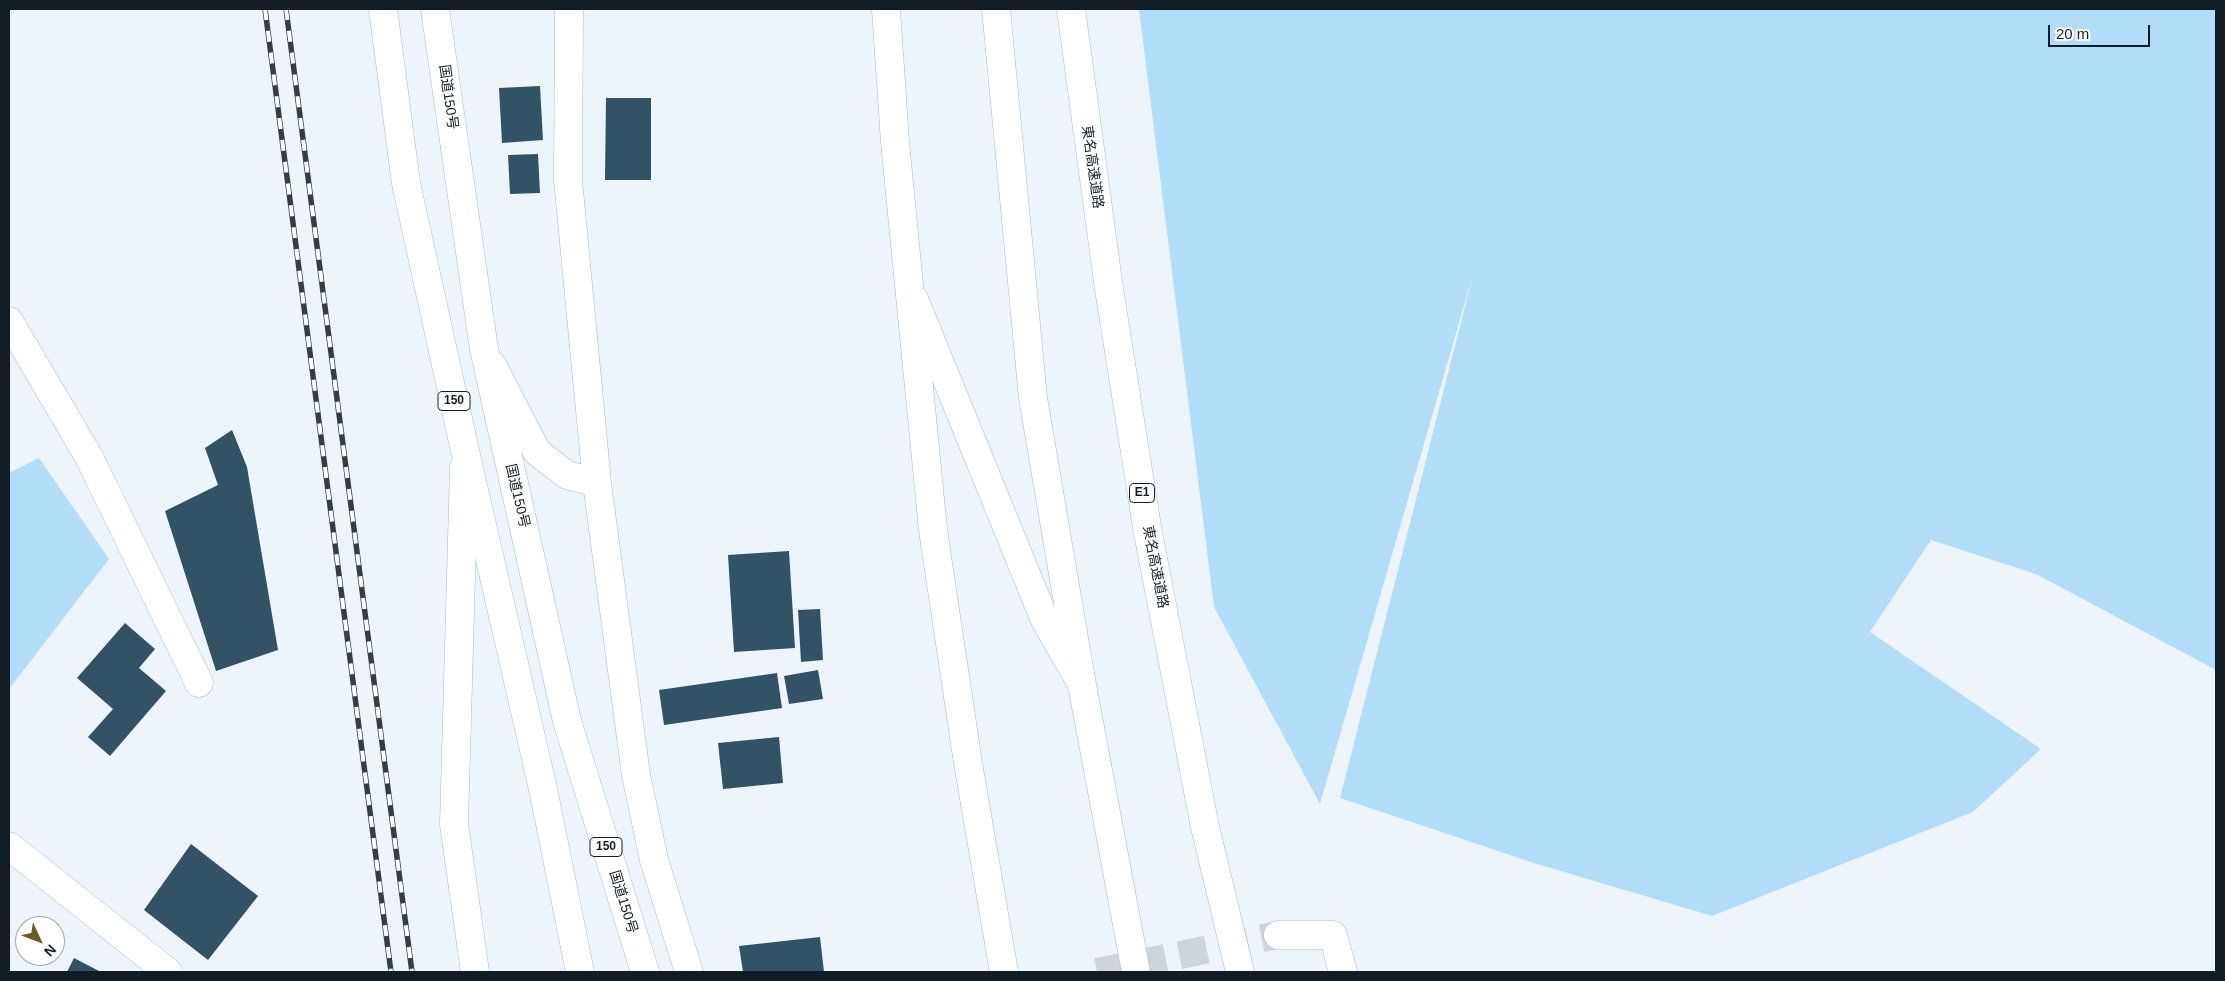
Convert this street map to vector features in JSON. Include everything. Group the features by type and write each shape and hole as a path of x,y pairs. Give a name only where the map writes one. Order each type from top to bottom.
{"main road":[{"name":"150","path":"383,9 406,183 465,451 543,789 580,972"},
{"name":"国道150号","path":"435,9 484,349 567,722 645,972"},
{"path":"569,9 568,180 598,483 636,775 654,860 690,972"},
{"path":"886,9 895,142 933,530 968,763 1004,972"},
{"path":"996,9 1033,398 1082,685 1136,972"},
{"name":"東名高速道路","path":"1071,9 1109,289 1148,533 1205,827 1240,972"},
{"path":"910,291 1044,618 1082,685"},
{"path":"9,321 89,457 199,683"},
{"path":"484,349 537,452 567,475 598,483"},
{"path":"465,451 454,824 475,972"},
{"path":"9,846 168,972"},
{"path":"1278,935 1332,935 1343,972"}],"shaded area":[{"path":"1139,9 2216,9 2216,670 2036,574 1931,540 1870,632 2041,749 1973,812 1712,916 1534,863 1340,798 1474,271 1320,804 1214,607"},
{"path":"39,458 109,559 9,689 9,473"}],"building":[{"path":"540,86 543,140 502,143 499,88"},
{"path":"606,98 651,98 651,180 605,180"},
{"path":"538,154 540,193 510,194 508,155"},
{"path":"232,430 247,467 278,650 216,671 165,511 218,485 205,448"},
{"path":"789,551 795,648 734,652 728,555"},
{"path":"820,609 823,660 801,662 798,610"},
{"path":"125,623 155,649 139,668 166,691 110,756 88,737 113,709 77,678"},
{"path":"818,670 823,699 789,704 784,676"},
{"path":"777,673 782,708 664,725 659,690"},
{"path":"779,737 783,783 723,789 718,743"},
{"path":"191,844 258,896 208,960 144,910"},
{"path":"820,937 824,972 743,972 739,946"},
{"path":"74,958 101,972 67,972"}],"tunnel":[{"path":"1097,972 1278,935"}],"railway":[{"path":"265,9 391,972"},
{"path":"286,9 412,972"}]}
